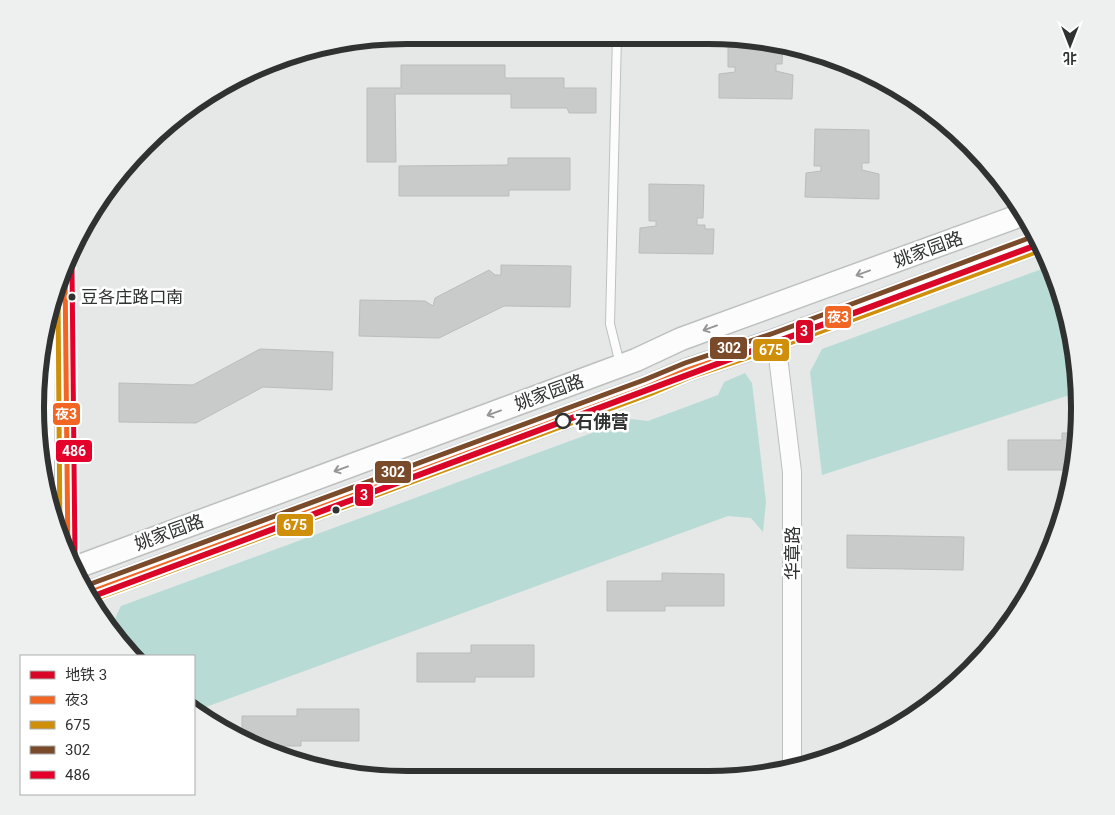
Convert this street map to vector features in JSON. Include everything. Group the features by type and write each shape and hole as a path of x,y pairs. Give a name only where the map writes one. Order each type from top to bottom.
{"main road":[{"name":"姚家园路","path":"80,566 621,366 680,339 1017,217"},
{"name":"姚家园路","path":"93,591 344,500 647,387 687,370 776,340 1033,245"},
{"path":"65,285 68,538"}],"street":[{"name":"华章路","path":"776,340 792,472 792,761"}],"lane":[{"path":"617,44 610,324 621,366"}],"shaded area":[{"path":"1044,268 1059,313 1068,360 1070,395 822,475 810,372 822,349"},
{"path":"745,373 752,383 766,502 763,532 751,518 728,516 203,708 195,703 195,655 141,655 114,622 121,606 630,419 648,421 718,395 724,382"}],"building":[{"path":"728,45 783,52 782,64 776,64 776,71 793,75 792,99 719,98 719,74 735,72 735,67 728,67"},
{"path":"401,65 505,65 505,78 564,78 564,88 596,88 596,113 569,113 567,108 511,108 511,94 395,94 396,162 367,162 367,88 401,88"},
{"path":"815,129 869,130 869,163 862,163 862,170 879,174 879,199 805,197 806,173 821,171 821,166 814,166"},
{"path":"508,158 570,158 570,190 509,190 509,196 399,196 399,166 508,165"},
{"path":"649,184 704,185 703,218 697,218 697,225 705,225 705,229 714,229 713,254 639,253 640,228 656,226 656,221 649,221"},
{"path":"501,265 571,266 570,307 504,306 439,338 359,336 360,300 425,301 433,306 435,298 489,270 495,275 501,275"},
{"path":"260,349 333,352 332,390 263,387 196,423 119,422 119,383 193,385"},
{"path":"1062,433 1070,433 1065,470 1008,470 1008,440 1062,440"},
{"path":"847,535 964,537 963,570 847,568"},
{"path":"662,573 724,574 724,606 665,606 665,611 607,611 607,581 662,581"},
{"path":"471,645 534,645 534,677 475,677 475,682 417,682 417,653 471,653"},
{"path":"297,709 359,709 359,741 301,741 301,746 274,746 242,731 242,716 297,716"}],"metro line":[{"name":"3","path":"96,595 1034,246"}],"transit line":[{"name":"302","path":"90,584 644,380 685,363 774,333 1029,238"},
{"name":"夜3","path":"93,591 647,387 687,370 776,340 1033,245"},
{"name":"675","path":"98,598 650,394 690,377 779,347 1036,252"},
{"name":"486","path":"72,269 75,555"},
{"name":"夜3","path":"65,285 68,538"},
{"name":"675","path":"58,306 60,514"}],"place":[{"name":"豆各庄路口南","path":"72,297"},
{"name":"石佛营","path":"563,421"}]}
